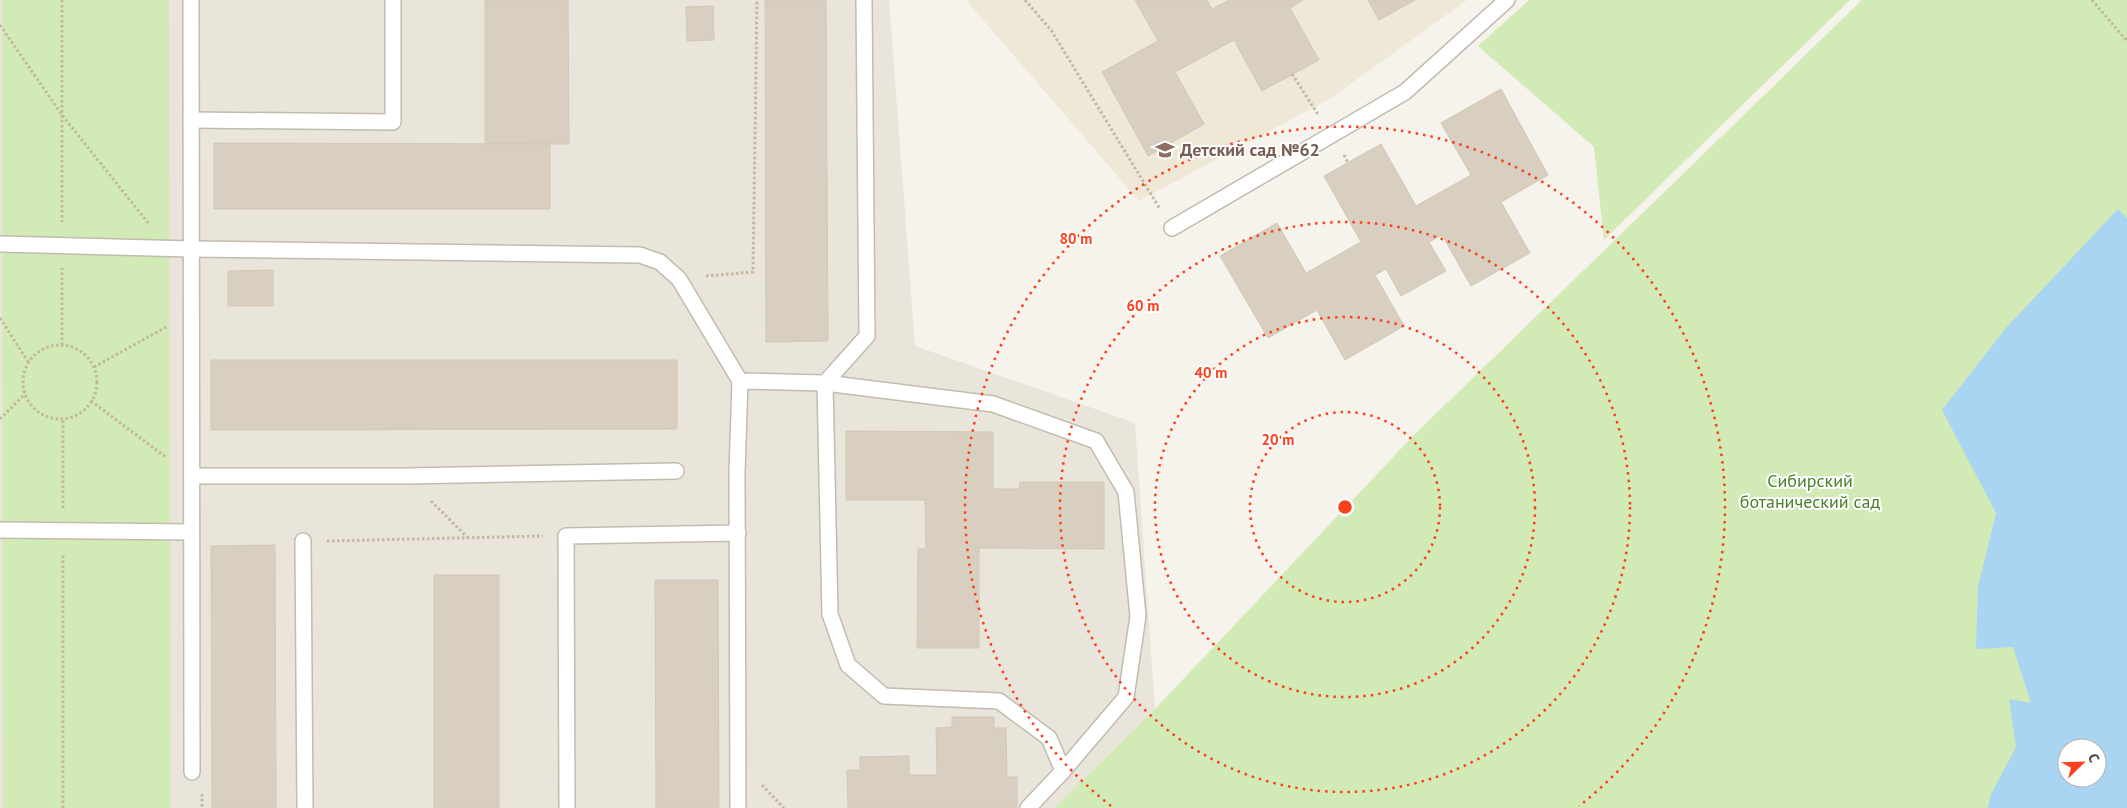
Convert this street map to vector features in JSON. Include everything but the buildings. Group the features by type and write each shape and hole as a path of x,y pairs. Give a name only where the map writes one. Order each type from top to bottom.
{"lane":[{"path":"191,0 192,772"},
{"path":"191,120 393,122 393,0"},
{"path":"864,0 867,336 825,383 830,614 848,665 884,696 999,701 1049,738 1064,771"},
{"path":"1172,228 1405,92 1507,0"},
{"path":"0,244 191,249 640,255 660,262 679,279 740,381 737,473 738,808"},
{"path":"740,381 825,383 993,404 1096,441 1126,492 1138,616 1126,697 1064,771 1028,808"},
{"path":"192,476 407,476 676,471"},
{"path":"0,530 192,532"},
{"path":"568,808 566,536 738,533"},
{"path":"304,541 305,808"}],"path":[{"path":"62,0 62,345"},
{"path":"679,279 753,272 757,0"},
{"path":"1025,0 1051,30 1172,228"},
{"path":"2092,0 2127,41"},
{"path":"0,25 62,115 168,248"},
{"path":"94,367 191,313"},
{"path":"0,318 28,363"},
{"path":"62,345 81,351 94,367 97,378 96,390 91,401 84,410 74,416 50,417 39,412 25,394 23,382 28,363 43,349 62,345"},
{"path":"0,419 25,394"},
{"path":"91,401 192,476"},
{"path":"62,418 62,808"},
{"path":"407,476 467,538"},
{"path":"304,541 566,536"}],"shaded area":[{"path":"0,0 889,0 915,346 1135,423 1155,709 1054,808 0,808"},
{"name":"Детский сад №62","path":"966,0 1467,0 1331,98 1139,201"}],"green space":[{"path":"2,0 169,0 170,808 3,808"},
{"path":"1529,0 1850,0 1604,240 1594,147 1478,46"},
{"name":"Сибирский ботанический сад","path":"1862,0 2127,0 2127,808 1054,808 1155,709 1413,436"}],"water":[{"path":"2118,209 2127,218 2127,808 1988,808 1991,794 2016,747 2009,699 2031,703 2013,647 1976,649 1978,587 1996,513 1942,410 2006,328"}],"place":[{"name":"Детский сад №62","path":"1165,150"}]}
